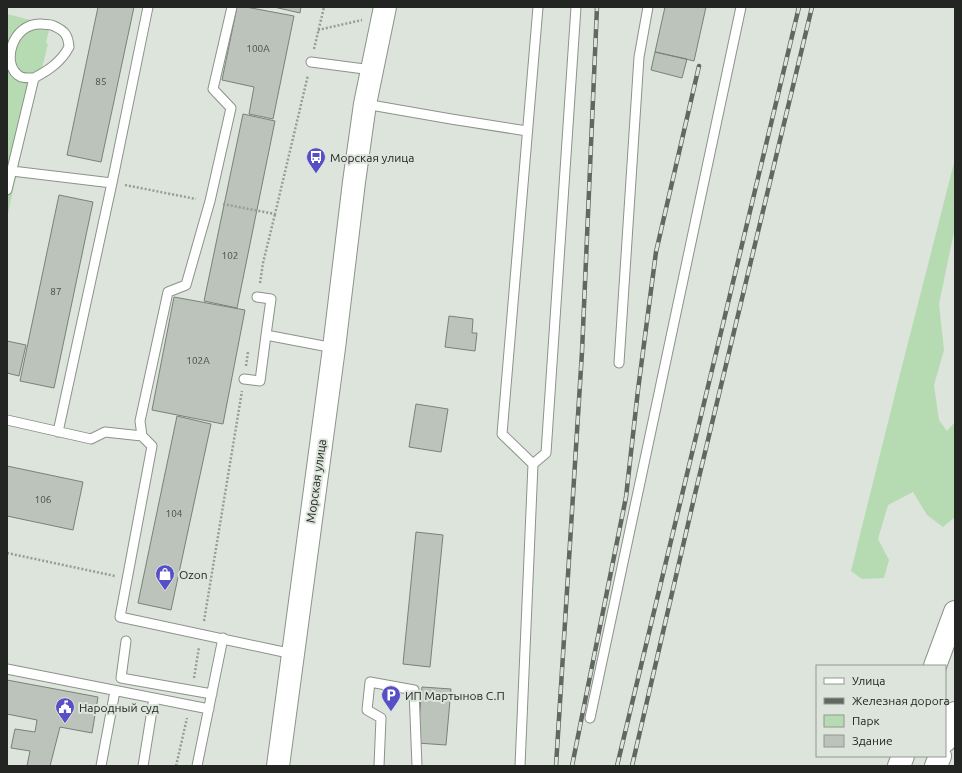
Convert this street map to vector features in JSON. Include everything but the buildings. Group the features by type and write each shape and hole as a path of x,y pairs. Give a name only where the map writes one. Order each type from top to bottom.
{"main road":[{"name":"Морская улица","path":"278,766 334,348 354,182 365,104 385,7"},
{"path":"935,665 955,612"},
{"path":"946,738 955,713"}],"lane":[{"path":"58,432 112,183 148,7"},
{"path":"232,7 213,89 231,108 210,201 186,285 168,292 140,421 142,436 152,446 120,617 293,654"},
{"path":"534,464 502,434 538,7"},
{"path":"520,766 534,464 546,454 576,7"},
{"path":"619,363 639,57 648,7"},
{"path":"590,718 741,7"},
{"path":"7,190 34,78 48,70 59,61 69,47 68,38 63,30 52,25 35,24 28,26 19,32 14,38 8,56 10,67 22,77 34,78"},
{"path":"311,62 372,70"},
{"path":"365,104 527,131"},
{"path":"12,171 112,183"},
{"path":"244,379 260,381 271,299 258,297"},
{"path":"266,335 334,348"},
{"path":"7,420 91,439 105,432 142,436"},
{"path":"197,766 223,638"},
{"path":"126,641 121,678 212,694"},
{"path":"7,669 209,708"},
{"path":"379,766 381,718 367,710 370,682 414,690 417,766"},
{"path":"101,766 115,691"},
{"path":"143,766 154,698"}],"path":[{"path":"258,297 263,263 324,7"},
{"path":"112,183 275,214"},
{"path":"192,690 249,349"},
{"path":"7,553 128,578"},
{"path":"176,766 190,705"}],"green space":[{"path":"7,14 50,25 46,43 48,44 42,68 40,68 7,218"},
{"path":"955,159 955,227 939,304 944,350 934,385 939,420 947,431 955,422 955,517 943,527 927,515 913,492 888,505 878,539 889,560 884,578 862,579 851,571"}],"railway":[{"path":"556,766 582,352 597,7"},
{"path":"617,766 799,7"},
{"path":"632,766 695,494 812,7"},
{"path":"572,766 626,497 656,252 699,66"}],"place":[{"name":"Морская улица","path":"316,174"},
{"name":"Ozon","path":"165,591"},
{"name":"ИП Мартынов С.П","path":"391,712"},
{"name":"Народный суд","path":"65,724"}]}
